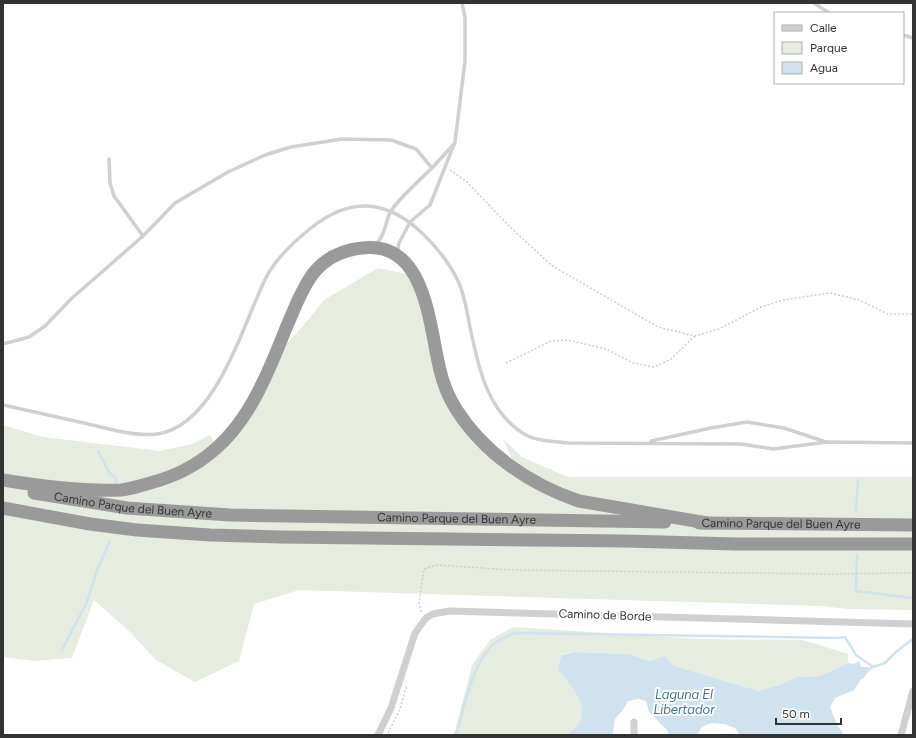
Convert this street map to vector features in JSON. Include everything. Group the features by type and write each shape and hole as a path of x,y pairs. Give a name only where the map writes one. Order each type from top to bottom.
{"highway":[{"path":"3,480 46,486 96,490 121,490 166,478 203,460 226,440 250,407 267,373 300,295 315,272 336,255 353,250 368,248 383,249 395,255 412,271 422,291 439,369 450,399 470,429 496,456 532,480 559,494 578,501 707,523"},
{"name":"Camino Parque del Buen Ayre","path":"3,487 127,508 230,515 913,525"},
{"name":"Camino Parque del Buen Ayre","path":"3,508 90,524 137,530 217,535 736,544 913,544"}],"street":[{"name":"Camino de Borde","path":"426,618 433,614 449,611 913,624"},
{"path":"378,735 391,708 415,633 426,618"},
{"path":"901,735 910,713 913,691"},
{"path":"634,722 634,735"}],"lane":[{"path":"402,260 398,249 399,243 410,222 430,205 455,142 465,61 465,17 462,3"},
{"path":"814,3 828,12"},
{"path":"3,344 29,337 45,326 71,299 144,236 175,203 228,172 265,154 291,146 342,139 391,140 416,149 432,168"},
{"path":"368,248 377,243 382,235 391,211 455,142"},
{"path":"109,159 110,183 114,196 144,236"},
{"path":"3,405 106,428 141,434 158,434 174,428 190,418 202,407 217,385 237,346 267,276 279,260 299,237 324,218 340,210 365,206 391,211 410,222 435,245 449,265 458,282 464,300 475,354 491,398 499,412 512,426 529,437 568,442 741,444 773,449 827,442 913,443"},
{"path":"644,443 711,428 747,422 784,428 827,442"}],"path":[{"path":"445,167 466,181 508,225 551,265 658,327 695,336"},
{"path":"506,363 551,342 567,340 606,348 633,363 654,367 671,359 695,336 719,329 761,307 783,300 830,293 859,300 888,314 913,314"},
{"path":"426,618 420,612 419,603 424,569 438,565 512,570 827,574 913,573"},
{"path":"388,735 400,709 409,680"}],"green space":[{"path":"378,268 416,276 450,399 517,470 503,439 522,457 568,477 913,477 913,610 299,590 254,604 239,661 195,682 156,660 129,631 94,600 72,658 35,661 3,657 3,425 43,437 160,451 192,444 210,435 218,448 275,356 304,325 324,300"},
{"path":"513,627 698,639 803,640 848,654 848,663 820,676 797,677 779,685 759,691 674,666 665,656 650,661 629,654 575,652 561,654 558,669 576,694 582,711 576,728 566,735 454,735 472,665 490,640"}],"water":[{"name":"Laguna El Libertador","path":"575,652 629,654 650,661 665,656 674,666 759,691 779,685 797,677 820,676 848,663 854,664 859,661 861,667 869,667 854,690 835,698 830,707 837,725 843,735 740,735 735,728 724,724 711,723 702,727 697,735 669,735 667,730 649,712 646,701 639,699 628,701 623,710 615,719 613,733 611,735 566,735 576,727 582,711 576,694 558,669 561,655"}],"waterway":[{"path":"98,451 110,474 115,477 117,483"},
{"path":"856,511 858,481"},
{"path":"62,650 87,602 97,570 110,541"},
{"path":"857,555 856,591 913,598"},
{"path":"454,735 457,732 471,684 481,660 495,643 515,633 845,637 856,655 873,667 885,663 897,651 913,639"},
{"path":"862,678 868,670 873,667"}]}
